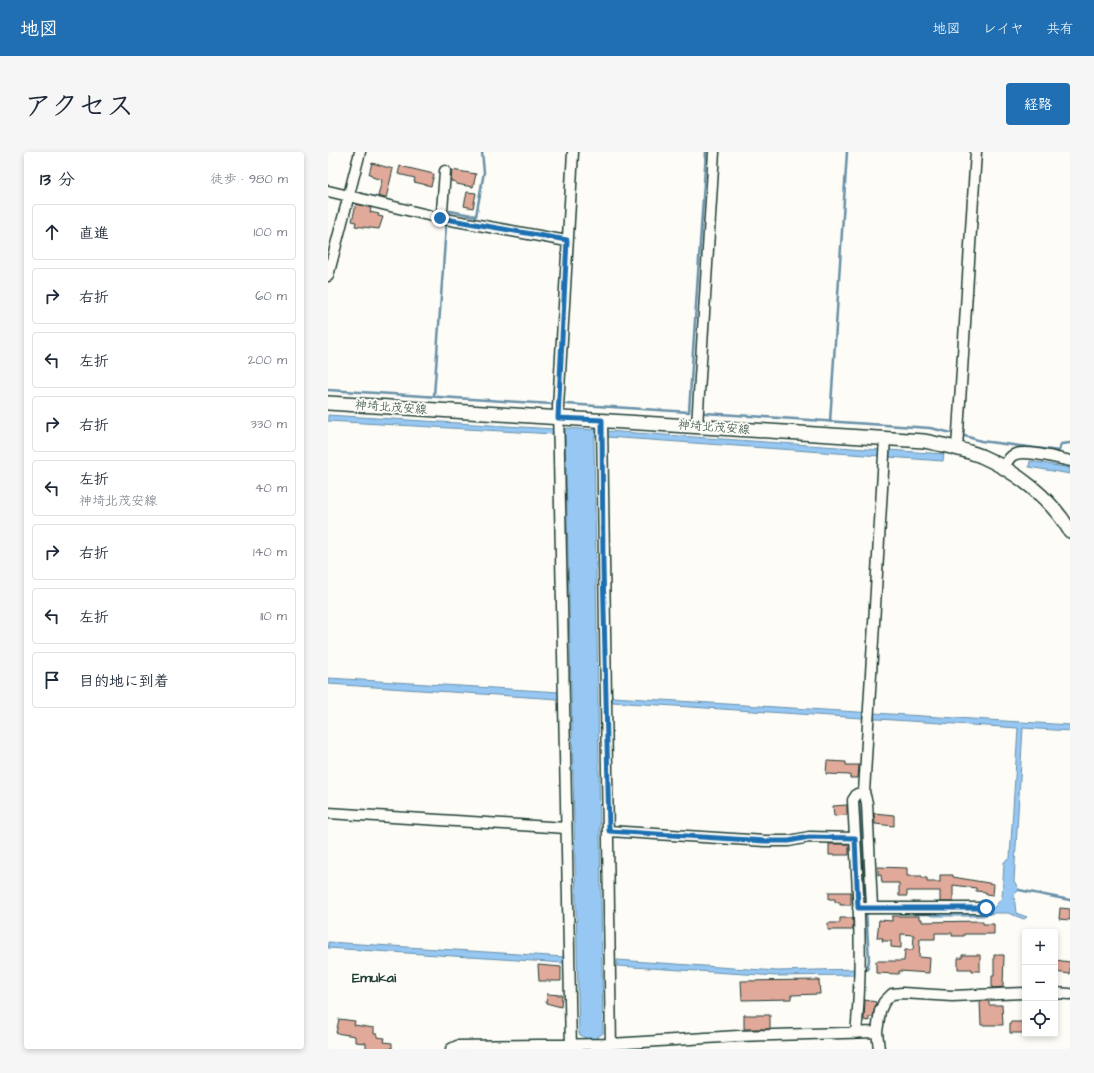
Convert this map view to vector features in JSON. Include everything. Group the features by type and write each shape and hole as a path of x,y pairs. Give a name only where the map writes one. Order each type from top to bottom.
{"main road":[{"name":"神埼北茂安線","path":"328,403 558,427 602,430 697,426 884,448 924,441 957,448 981,456 1004,468 1025,482 1050,504 1070,531"}],"street":[{"path":"328,276 360,152"},
{"path":"571,1046 558,427 573,152"},
{"path":"697,426 714,152"},
{"path":"957,448 976,152"},
{"path":"440,218 442,211 445,171"},
{"path":"328,191 440,218 567,240"},
{"path":"602,430 611,1046"},
{"path":"856,1033 865,908 867,803 864,792 884,448"},
{"path":"1004,468 1009,458 1015,454 1024,453 1070,460"},
{"path":"864,792 857,794 853,800 855,838 865,908"},
{"path":"328,813 566,828"},
{"path":"609,831 765,841 789,841 809,837 855,838"},
{"path":"865,908 986,908"},
{"path":"879,1049 877,1032 884,1002 892,994 902,993 952,996 1022,993"},
{"path":"1058,993 1070,994"},
{"path":"451,1049 457,1046 571,1046 584,1044 611,1046 738,1036 877,1032"}],"water":[{"path":"328,415 554,429 553,434 328,421"},
{"path":"565,428 596,430 597,433 594,438 603,1033 595,1039 596,1049 586,1049 587,1039 579,1034"},
{"path":"607,431 881,450 880,456 607,437"},
{"path":"888,450 944,454 943,461 888,457"},
{"path":"1030,461 1070,468 1070,474 1029,467"},
{"path":"328,678 559,692 558,699 328,684"},
{"path":"612,697 1070,725 1070,731 1023,728 1014,881 1019,890 1014,895 1016,913 1027,917 1024,919 1008,913 994,913 983,916 931,916 927,913 990,912 1002,898 1004,862 1010,858 1018,728 612,702"},
{"path":"328,942 565,957 564,963 328,948"},
{"path":"617,960 777,971 855,969 855,975 777,976 617,966"}],"building":[{"path":"372,163 393,169 386,198 378,196 382,180 372,177 372,175 369,174"},
{"path":"400,166 434,174 431,186 414,182 415,178 398,174"},
{"path":"452,170 476,174 473,187 456,184 456,182 451,181"},
{"path":"467,192 476,193 473,208 464,206"},
{"path":"356,204 371,208 370,212 379,214 378,216 383,217 379,229 355,226 356,222 352,221"},
{"path":"827,761 846,762 846,765 859,765 858,778 850,778 850,775 826,774"},
{"path":"847,805 847,815 834,816 833,806"},
{"path":"874,813 894,815 894,826 875,824"},
{"path":"829,844 849,844 849,855 829,855"},
{"path":"878,867 907,868 907,876 922,876 922,878 927,878 927,882 940,882 940,875 953,875 953,877 994,884 993,895 986,894 986,892 976,891 976,888 953,885 953,902 940,902 940,891 907,891 907,896 899,896 899,883 882,883 881,875 878,875"},
{"path":"829,892 851,892 851,905 840,905 840,902 835,902 835,899 829,899"},
{"path":"1060,908 1070,909 1070,920 1059,919"},
{"path":"892,916 919,916 919,919 922,919 922,922 983,921 983,924 994,924 994,934 964,934 964,936 952,936 952,933 935,933 935,939 920,939 919,957 930,958 929,973 899,971 899,974 876,973 876,961 904,961 905,950 913,950 914,935 901,934 901,948 891,947 891,941 882,941 883,938 877,938 879,920 892,921"},
{"path":"840,918 853,918 853,930 828,930 828,923 840,923"},
{"path":"962,955 980,955 980,971 972,971 972,969 958,969 958,958 962,958"},
{"path":"994,955 1004,955 1003,987 992,988 992,976 994,976"},
{"path":"1058,960 1070,962 1070,974 1058,972"},
{"path":"538,965 561,967 561,981 539,981"},
{"path":"819,980 820,994 791,995 791,999 742,1000 741,981"},
{"path":"547,994 562,995 561,1007 546,1003"},
{"path":"865,1000 876,1002 873,1017 869,1017 869,1021 864,1020"},
{"path":"980,1001 989,1001 989,1005 1002,1005 1003,1025 981,1025"},
{"path":"744,1015 770,1015 770,1029 744,1029"},
{"path":"339,1019 355,1021 354,1025 374,1028 374,1034 377,1034 377,1037 385,1038 384,1042 392,1043 392,1049 366,1049 366,1043 355,1042 355,1036 336,1033"},
{"path":"1010,1022 1022,1022 1022,1033 1010,1033"}],"waterway":[{"path":"448,215 450,211 476,216 484,172 482,152"},
{"path":"566,404 689,412 706,152"},
{"path":"830,422 847,152"},
{"path":"434,396 446,226"},
{"path":"328,390 552,404"},
{"path":"705,413 930,428 952,433"},
{"path":"965,436 981,441 1059,451 1061,444 1070,443"},
{"path":"859,801 866,905"},
{"path":"1019,890 1070,900"},
{"path":"866,910 869,960 867,970"},
{"path":"866,913 906,913"},
{"path":"914,914 929,914"}],"district":[{"name":"Emukai","path":"374,977"}],"route":[{"path":"440,218 567,240 558,418 602,420 603,566 609,831 765,841 789,841 809,837 855,838 858,908 986,908"}]}
